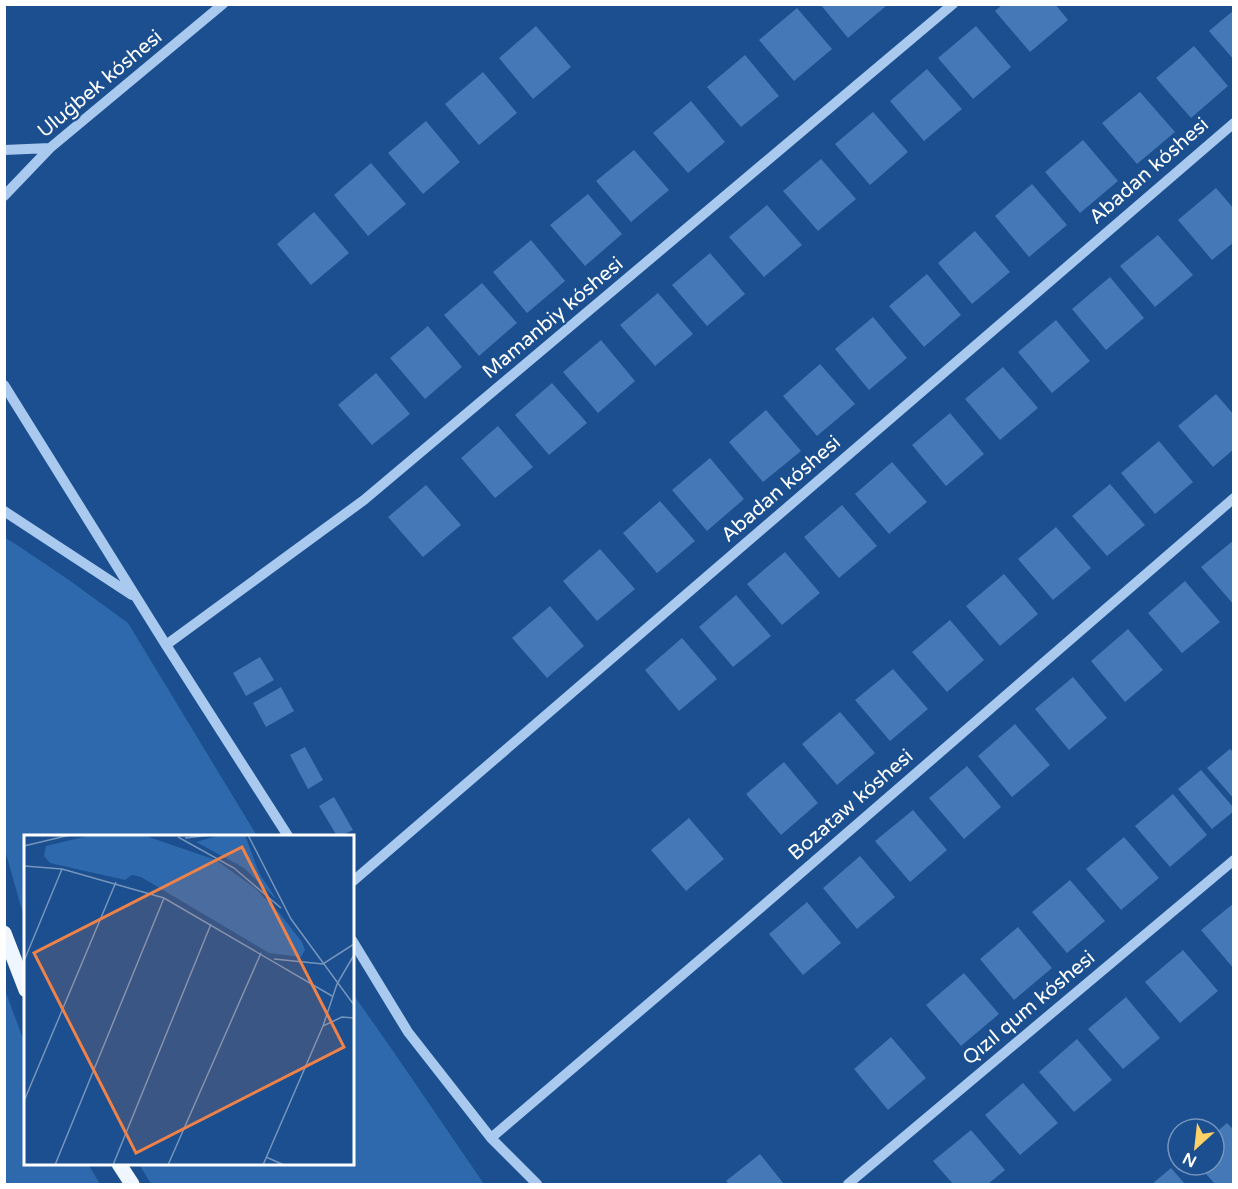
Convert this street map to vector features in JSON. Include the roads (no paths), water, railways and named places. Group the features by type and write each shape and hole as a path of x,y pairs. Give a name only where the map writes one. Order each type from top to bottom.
{"main road":[{"path":"4,933 24,985"},
{"path":"119,1165 132,1185"}],"street":[{"name":"Uluǵbek kóshesi","path":"4,196 50,148 223,4"},
{"name":"Mamanbiy kóshesi","path":"166,645 364,500 953,4"},
{"name":"Abadan kóshesi","path":"354,880 1233,123"},
{"path":"4,150 50,148"},
{"path":"4,385 287,835"},
{"name":"Bozataw kóshesi","path":"491,1137 752,916 1233,498"},
{"path":"4,511 79,558 136,598"},
{"name":"Qızıl qum kóshesi","path":"848,1185 1233,860"},
{"path":"354,943 408,1032 491,1137 537,1185"}]}
